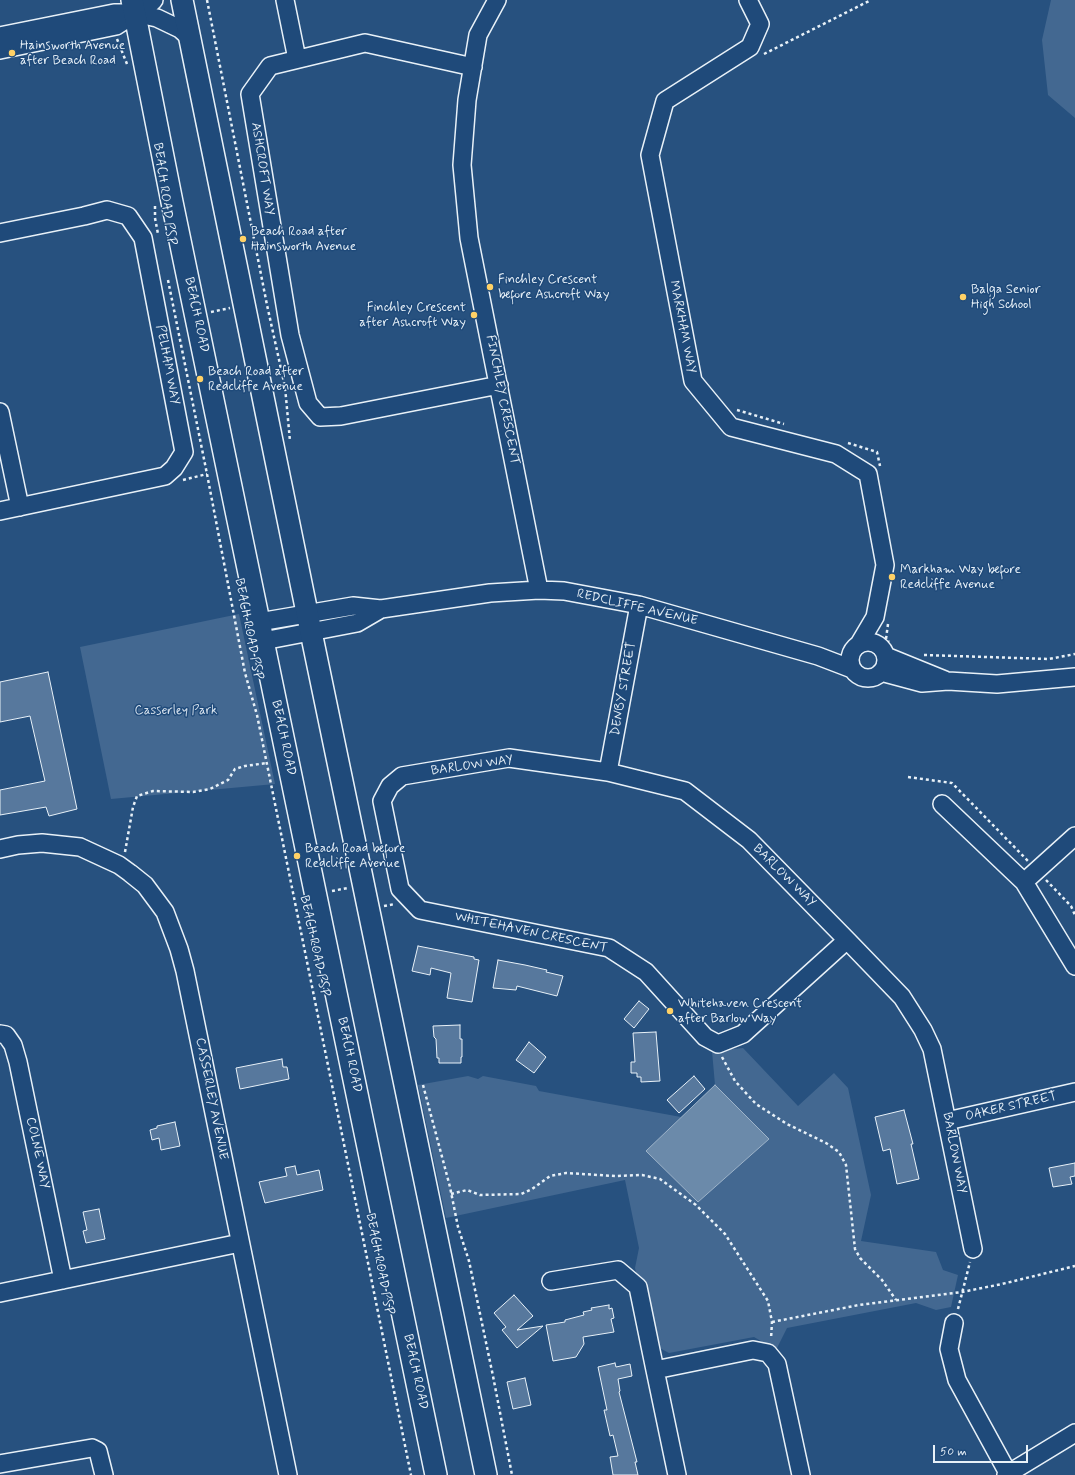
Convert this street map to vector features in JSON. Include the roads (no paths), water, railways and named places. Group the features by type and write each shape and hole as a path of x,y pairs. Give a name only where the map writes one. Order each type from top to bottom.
{"main road":[{"path":"182,0 363,885 486,1475"},
{"name":"BEACH ROAD","path":"133,7 436,1475"}],"street":[{"path":"0,36 114,13 133,7 150,4 154,0"},
{"path":"285,0 297,59"},
{"name":"FINCHLEY CRESCENT","path":"497,0 478,35 467,100 462,165 469,238 540,590"},
{"name":"MARKHAM WAY","path":"748,0 760,24 750,47 665,101 650,155 693,381 731,427 836,454 868,474 885,565 882,617 886,656"},
{"path":"0,50 116,26 133,7"},
{"path":"133,7 180,29 190,38"},
{"name":"ASHCROFT WAY","path":"472,68 365,43 270,66 250,94 290,335 308,403 320,417 341,416 498,385"},
{"name":"PELHAM WAY","path":"0,233 107,210 128,216 143,238 184,452 174,468 165,476 0,511"},
{"path":"0,412 20,507"},
{"name":"REDCLIFFE AVENUE","path":"261,632 309,622 353,606 381,609 490,593 540,590 564,591 639,605 818,656 852,669"},
{"name":"DENBY STREET","path":"608,772 639,605"},
{"name":"MARKHAM WAY","path":"857,646 882,617"},
{"path":"886,656 872,678 866,678 856,674 852,669 850,658 857,646 870,642 875,644 886,656 948,681 997,684 1075,677"},
{"name":"REDCLIFFE AVENUE","path":"818,656 857,646"},
{"name":"BARLOW WAY","path":"390,786 402,776 509,758 608,772 685,791 749,840 902,996 923,1030 932,1049 948,1121 973,1249"},
{"name":"WHITEHAVEN CRESCENT","path":"390,786 382,801 400,889 420,910 609,948 646,972 705,1037 718,1044 743,1034 847,940"},
{"path":"942,804 1024,882 1075,966"},
{"path":"1024,882 1075,836"},
{"name":"CASSERLEY AVENUE","path":"0,849 18,845 42,843 80,848 119,865 130,873 145,885 165,912 179,949 190,995 288,1475"},
{"name":"COLNE WAY","path":"0,1034 6,1035 13,1045 18,1062 63,1280"},
{"name":"OAKER STREET","path":"948,1121 1075,1092"},
{"path":"0,1293 240,1243"},
{"path":"551,1281 618,1270 638,1287 677,1475"},
{"path":"954,1323 949,1350 956,1380 1007,1474 1075,1433"},
{"path":"656,1370 753,1350 768,1353 777,1364 801,1475"},
{"path":"0,1464 92,1448 98,1451 104,1475"}],"place":[{"name":"Hainsworth Avenue after Beach Road","path":"12,53"},
{"name":"Beach Road after Hainsworth Avenue","path":"243,239"},
{"name":"Finchley Crescent before Ashcroft Way","path":"490,287"},
{"name":"Balga Senior High School","path":"963,297"},
{"name":"Finchley Crescent after Ashcroft Way","path":"474,315"},
{"name":"Beach Road after Redcliffe Avenue","path":"200,379"},
{"name":"Markham Way before Redcliffe Avenue","path":"892,577"},
{"name":"Beach Road before Redcliffe Avenue","path":"297,856"},
{"name":"Whitehaven Crescent after Barlow Way","path":"670,1011"}],"park label":[{"name":"Casserley Park","path":"176,711"}]}
